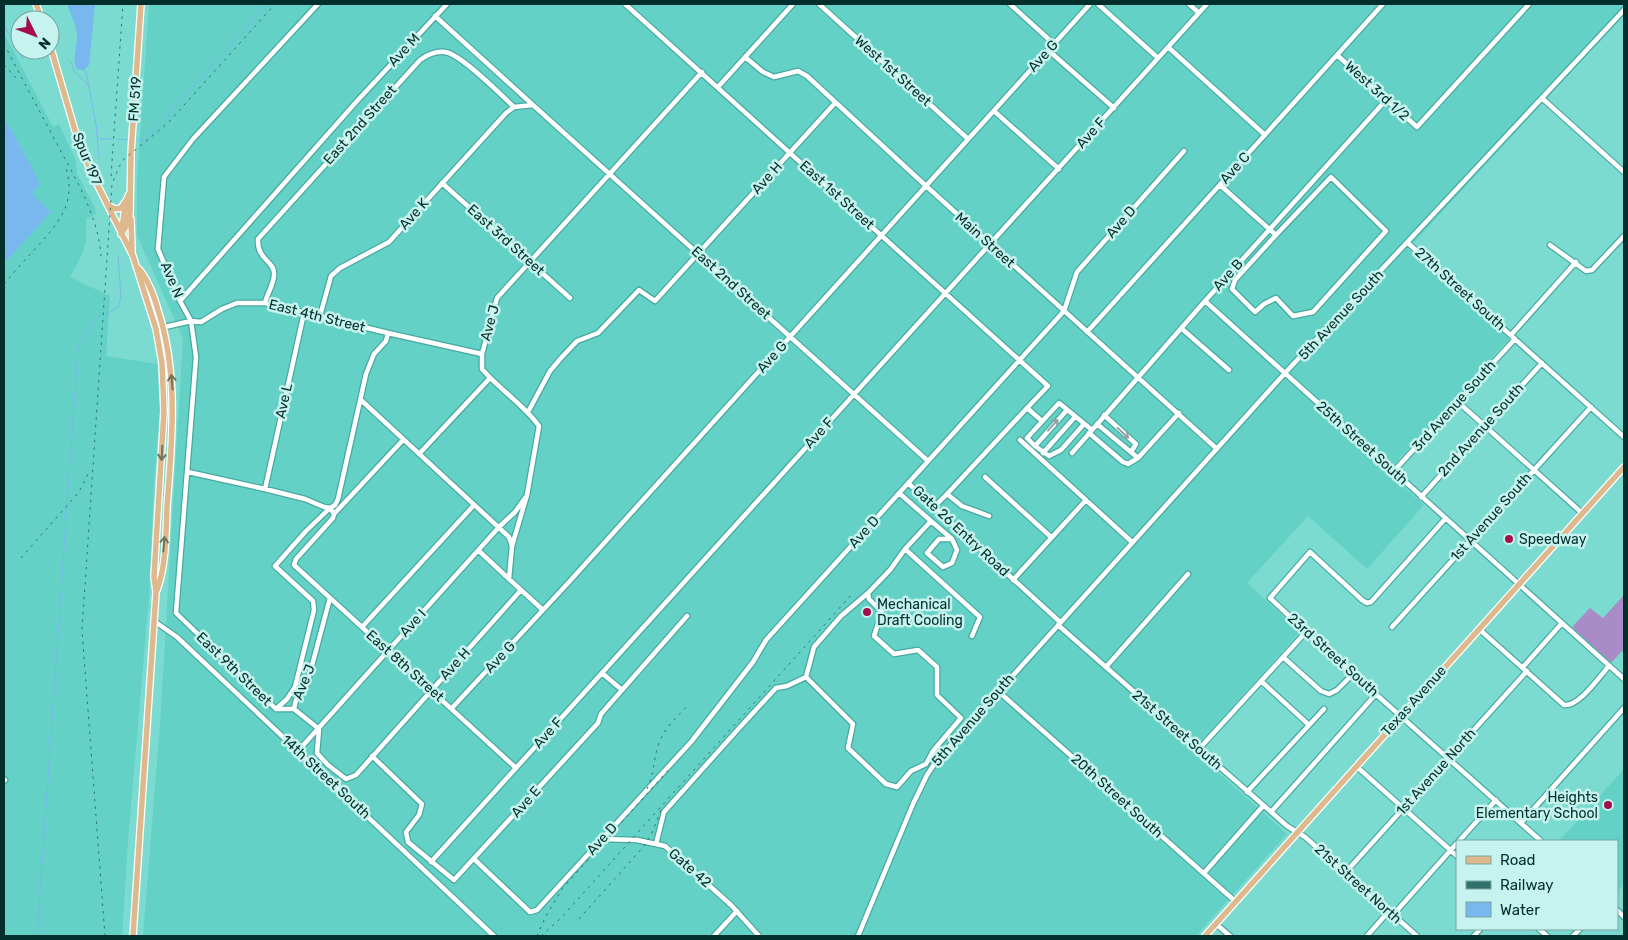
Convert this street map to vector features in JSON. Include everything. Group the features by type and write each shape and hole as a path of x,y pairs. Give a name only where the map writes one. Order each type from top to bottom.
{"main road":[{"name":"FM 519","path":"121,234 128,198 141,4"},
{"name":"Spur 197","path":"55,60 76,134 90,172 138,268"},
{"name":"FM 519","path":"121,234 127,225 130,214 131,201 128,198"},
{"path":"104,201 111,208 117,209 124,206 128,198"},
{"path":"130,214 133,256"},
{"path":"138,268 146,278 163,327 170,368 173,410 162,578 156,592"},
{"path":"133,936 156,592 154,577 164,402 162,363 156,329 138,268"},
{"name":"Texas Avenue","path":"1205,936 1624,467"}],"street":[{"name":"Ave N","path":"176,613 196,357 191,321 180,301 158,249 164,177 193,138 318,4"},
{"name":"Ave M","path":"180,301 360,97 447,4"},
{"name":"East 1st Street","path":"625,4 1048,386 1027,408"},
{"path":"718,87 793,4"},
{"name":"West 1st Street","path":"818,4 967,138"},
{"path":"1010,4 1054,44"},
{"name":"Ave G","path":"452,708 543,610 967,138 994,111 1090,4"},
{"path":"1098,4 1158,58"},
{"path":"1189,4 1199,13"},
{"name":"Ave F","path":"431,862 1207,4"},
{"name":"Ave C","path":"1087,332 1383,4"},
{"name":"West 3rd 1/2","path":"1337,55 1417,127 1529,4"},
{"name":"5th Avenue South","path":"858,936 927,775 937,760 1286,373 1624,10"},
{"name":"East 2nd Street","path":"435,16 928,461"},
{"path":"1168,47 1265,135"},
{"path":"1048,50 1114,108"},
{"name":"East 2nd Street","path":"265,303 275,274 274,268 261,255 258,239 420,60 431,52 446,52 460,59 514,107"},
{"name":"Main Street","path":"745,57 763,72 774,77 798,71 807,76 1217,449"},
{"name":"Ave J","path":"508,579 512,546 527,495 538,426 528,412 482,369 482,354 497,298 702,72"},
{"path":"1543,98 1624,172"},
{"name":"Ave B","path":"1072,453 1205,301 1386,100"},
{"name":"Ave H","path":"528,412 550,371 576,341 598,333 639,290 656,301 835,103"},
{"path":"514,107 534,105"},
{"name":"Ave K","path":"320,316 332,276 340,268 389,242 506,113 514,107"},
{"path":"994,111 1059,169"},
{"name":"Ave D","path":"474,860 530,912 537,910 691,742 753,662 766,640 1064,310 1077,272 1184,150"},
{"path":"1332,177 1386,231 1313,312 1293,316 1276,298 1264,304 1255,312 1232,289 1235,280 1276,235 1332,177"},
{"name":"East 3rd Street","path":"442,183 570,298"},
{"path":"1220,185 1276,235"},
{"path":"1550,245 1586,271 1592,270 1624,236"},
{"name":"27th Street South","path":"1408,243 1624,437"},
{"path":"1511,335 1576,262"},
{"name":"25th Street South","path":"1205,301 1420,497 1624,679"},
{"name":"East 4th Street","path":"156,329 191,321 201,322 237,302 265,303 388,334 482,354"},
{"name":"Ave L","path":"264,488 304,312"},
{"path":"1181,328 1229,370"},
{"path":"276,709 287,699 295,687 314,610 313,601 275,566 306,531 335,505 338,499 366,374 374,354 386,341 388,334"},
{"name":"3rd Avenue South","path":"1393,472 1515,339"},
{"name":"2nd Avenue South","path":"1420,497 1542,363"},
{"path":"419,454 490,378"},
{"path":"361,400 509,536 512,546"},
{"path":"1084,424 1061,450 1049,456 1027,438 1059,402 1084,424 1090,432 1123,462 1128,464 1138,458 1179,413"},
{"path":"1458,402 1582,513"},
{"name":"1st Avenue South","path":"1392,627 1591,407"},
{"path":"934,507 1027,408 1042,421"},
{"path":"1035,446 1067,410"},
{"path":"1104,415 1136,444 1131,452"},
{"path":"1043,452 1075,416"},
{"path":"1097,424 1138,458"},
{"path":"188,472 264,488 330,508 334,514 403,440"},
{"path":"1020,440 1132,542"},
{"path":"985,478 1051,537"},
{"name":"Gate 26 Entry Road","path":"908,483 1013,580"},
{"path":"899,493 952,540 957,550 952,563 943,567 928,553 939,539 952,540"},
{"path":"947,494 962,506 989,516"},
{"name":"Ave I","path":"298,751 499,527 515,512 527,495"},
{"path":"1013,580 1086,500"},
{"path":"362,627 474,505"},
{"name":"East 8th Street","path":"334,514 334,518 296,559 294,565 516,768"},
{"name":"23rd Street South","path":"1445,519 1371,602 1367,603 1362,600 1310,552 1270,598 1540,840"},
{"path":"656,844 664,812 776,688 787,686 806,677 814,647 841,616 868,593 890,570 905,549 931,521"},
{"path":"905,549 980,617 972,636"},
{"path":"479,551 543,610"},
{"path":"1106,667 1188,574"},
{"name":"21st Street South","path":"1013,580 1106,667 1263,806 1287,826 1298,832"},
{"name":"Ave H","path":"318,729 317,753 328,765 346,779 356,775 520,590"},
{"path":"806,677 853,724 848,748 886,784 897,787 911,771 926,764 933,751 961,718 937,695 937,668 918,650 894,654 874,636 882,612 869,599 868,593"},
{"name":"Ave J","path":"294,709 296,700 306,684 330,598"},
{"name":"East 9th Street","path":"176,613 276,709 294,709"},
{"name":"Ave E","path":"431,862 454,880 598,723 601,714 687,616"},
{"name":"14th Street South","path":"154,621 177,637 494,936"},
{"name":"1st Avenue North","path":"1345,873 1448,758 1562,624"},
{"path":"1479,629 1567,706 1578,701 1609,666"},
{"path":"1199,749 1306,632"},
{"path":"1283,657 1321,691 1329,694 1337,690 1354,674"},
{"path":"602,673 622,690"},
{"path":"1261,681 1309,725"},
{"name":"20th Street South","path":"998,691 1236,902"},
{"path":"1271,812 1376,694"},
{"path":"1521,823 1624,708"},
{"path":"294,709 318,729"},
{"path":"1248,792 1324,709"},
{"path":"372,756 422,804 419,815 406,832 408,842 431,862"},
{"path":"1356,766 1456,855"},
{"path":"1460,840 1496,800"},
{"path":"1204,873 1263,806"},
{"name":"21st Street North","path":"1298,832 1417,936"},
{"name":"Gate 42","path":"602,839 637,840 664,846 737,911 759,936"},
{"path":"1367,936 1456,844"},
{"path":"714,936 737,911"},
{"path":"1216,924 1230,936"}],"shaded area":[{"path":"149,4 1624,4 1624,15 1408,249 1509,339 1387,472 1424,505 1367,569 1308,516 1247,583 1300,632 1193,750 1287,834 1196,936 143,936 160,724 183,338 137,236 137,181"},
{"path":"4,33 10,45 10,60 18,60 53,127 59,124 76,161 77,174 95,208 96,214 86,219 86,242 70,277 110,296 106,356 157,364 160,411 154,483 149,598 128,840 122,936 4,936 4,264 51,212 32,194 40,184 13,132 4,120"},
{"path":"1624,595 1624,649 1611,663 1573,626 1590,608 1603,618"},
{"name":"Heights Elementary School","path":"1624,769 1624,884 1618,891 1618,840 1560,840"}],"water":[{"path":"67,4 95,4 89,65 84,70 77,69 75,64 77,34"},
{"path":"4,120 13,132 40,184 32,194 51,212 4,264"}],"waterway":[{"path":"138,140 145,139 148,136 268,4"},
{"path":"4,25 10,36"},
{"path":"69,61 74,71 88,85"},
{"path":"84,70 86,72 96,124 99,158"},
{"path":"99,139 111,139"},
{"path":"117,139 126,140"},
{"path":"105,315 118,307 121,297 118,256"},
{"path":"37,936 78,348 93,322 99,316"}],"railway":[{"path":"111,176 123,4"},
{"path":"105,936 82,630 112,184 123,160 167,124 275,4"},
{"path":"4,44 84,197 95,226 101,256"},
{"path":"4,65 19,81"},
{"path":"4,284 51,231 63,213 69,192 66,168"},
{"path":"21,558 79,492 88,474"},
{"path":"541,936 561,918 853,593"},
{"path":"647,789 662,737 672,722 689,704"},
{"path":"537,936 562,889 671,767"},
{"path":"579,919 644,846 652,833 661,810"}],"place":[{"name":"Speedway","path":"1509,539"},
{"name":"Mechanical Draft Cooling","path":"867,612"},
{"name":"Heights Elementary School","path":"1608,805"}]}
